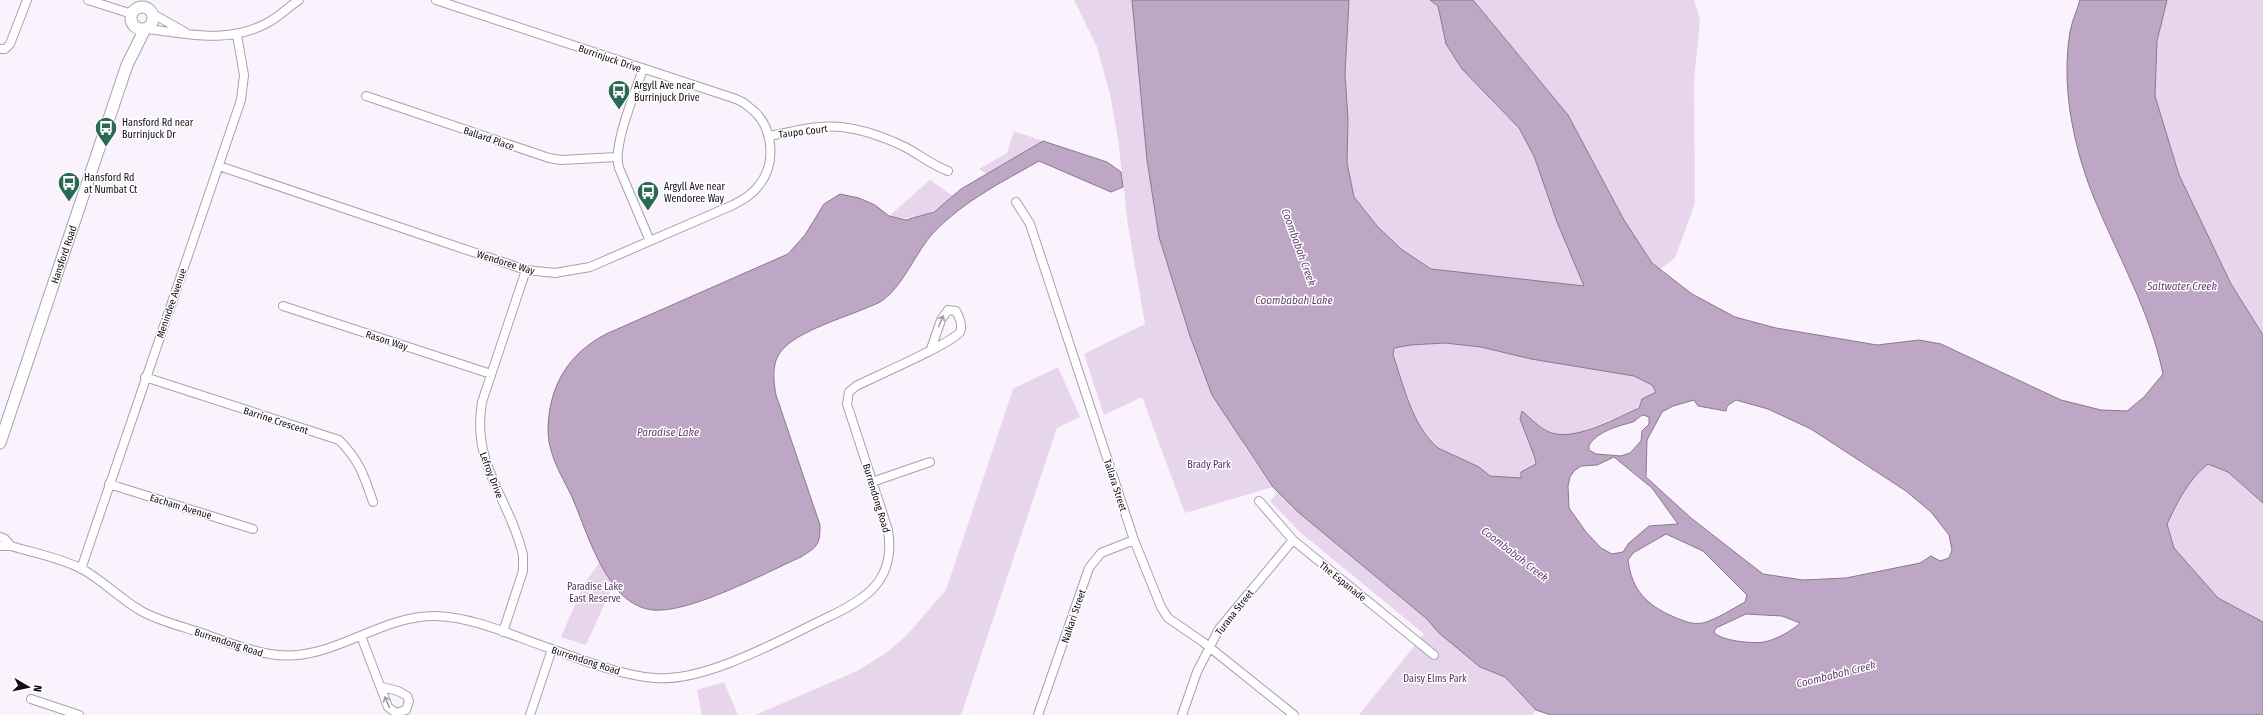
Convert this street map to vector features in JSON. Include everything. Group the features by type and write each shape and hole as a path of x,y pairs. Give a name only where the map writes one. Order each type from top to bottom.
{"street":[{"path":"0,49 5,49 10,44 27,0"},
{"path":"88,0 137,11 146,8 152,13 188,33"},
{"path":"152,13 153,0"},
{"path":"137,11 138,29 215,37 237,35 266,24 299,0"},
{"name":"Burrinjuck Drive","path":"436,0 643,70 733,98 750,107 762,120 769,136"},
{"name":"Hansford Road","path":"0,443 127,66 137,11"},
{"name":"Hansford Road","path":"127,66 146,29 152,24 152,13"},
{"name":"Menindee Avenue","path":"81,569 144,377 219,166 242,94 244,75 237,35"},
{"path":"643,70 618,144 616,157 619,168 650,241"},
{"name":"Ballard Place","path":"366,96 549,158 561,160 616,157"},
{"name":"Taupo Court","path":"769,136 821,126 848,128 875,135 906,148 931,164 948,172"},
{"name":"Wendoree Way","path":"219,166 526,270 555,273 580,271 609,260 747,197 760,184 767,170 770,154 769,136"},
{"name":"Tallara Street","path":"1016,202 1030,224 1134,540 1161,607 1168,618 1208,647 1294,715"},
{"name":"Lefroy Drive","path":"502,632 524,563 521,546 482,452 480,415 491,374 526,270"},
{"name":"Rason Way","path":"283,306 491,374"},
{"name":"Burrendong Road","path":"0,546 11,546 81,569 130,604 152,616 261,652 281,656 306,655 331,649 402,621 427,616 453,618 502,632 628,674 656,678 685,677 714,669 853,606 866,597 882,576 891,546 888,530 847,404 849,392 856,386 931,349 960,331 961,324 956,311 948,310 944,315 931,349"},
{"name":"Barrine Crescent","path":"144,377 339,440 353,454 362,469 373,502"},
{"path":"872,482 930,462"},
{"name":"Eacham Avenue","path":"109,484 252,529"},
{"name":"The Espanade","path":"1258,501 1293,540 1434,655"},
{"name":"Burrendong Road","path":"0,538 5,539 11,546"},
{"name":"Nalkari Street","path":"1038,715 1089,568 1100,553 1134,540"},
{"name":"Turana Street","path":"1182,715 1208,647 1219,629 1293,540"},
{"path":"361,636 382,687"},
{"path":"530,715 552,649"},
{"path":"32,699 79,715"}],"green space":[{"name":"Brady Park","path":"1074,0 1132,0 1147,160 1159,237 1245,447 1273,487 1185,513 1142,397 1104,415 1084,354 1145,324 1128,225 1118,139 1110,94 1097,47"},
{"path":"1349,0 1430,0 1438,6 1446,44 1485,93 1519,129 1534,156 1584,286 1431,269 1401,249 1377,226 1354,197 1347,163 1348,119 1345,74"},
{"path":"1473,0 1694,0 1700,19 1694,82 1695,203 1675,258 1660,269 1652,263 1624,220 1568,115"},
{"path":"2167,0 2263,0 2263,335 2231,284 2179,175 2155,96 2157,41"},
{"path":"1014,131 1043,141 987,174 979,169 1007,153"},
{"path":"930,180 953,196 938,208 924,215 908,218 889,216"},
{"path":"1445,343 1481,347 1531,359 1634,376 1652,385 1657,390 1635,410 1576,434 1563,436 1549,432 1522,412 1520,419 1536,464 1521,472 1521,478 1490,476 1479,467 1438,448 1422,429 1415,417 1405,392 1393,355 1394,348 1411,345"},
{"path":"1058,367 1080,417 1057,428 961,715 755,715 857,671 886,653 907,635 946,590 1013,389"},
{"path":"2208,464 2228,472 2263,503 2263,622 2218,598 2174,548 2167,524 2189,484"},
{"name":"Daisy Elms Park","path":"1278,492 1298,512 1427,619 1439,633 1480,667 1505,677 1536,710 1532,715 1359,715 1424,634 1301,533 1270,501"},
{"name":"Paradise Lake East Reserve","path":"600,562 613,585 586,645 561,637 584,584"},
{"path":"724,682 738,715 702,715 697,690"}],"water":[{"name":"Coombabah Lake","path":"1132,0 1349,0 1345,74 1348,119 1347,163 1354,197 1377,226 1401,249 1431,269 1584,286 1557,222 1534,156 1519,128 1462,69 1446,44 1438,6 1430,0 1473,0 1568,115 1624,220 1652,263 1692,294 1735,317 1776,328 1877,345 1919,340 1941,344 2061,400 2101,410 2127,411 2144,397 2163,374 2150,327 2132,282 2101,215 2079,155 2070,114 2067,73 2068,52 2070,32 2080,0 2167,0 2157,41 2155,96 2179,175 2231,284 2263,335 2263,503 2228,472 2208,464 2189,484 2167,524 2174,548 2218,598 2263,622 2263,715 1551,715 1536,710 1505,677 1480,667 1439,633 1427,619 1298,512 1273,487 1212,395 1190,336 1159,237 1147,160","holes":["1445,343 1481,347 1531,359 1634,376 1652,385 1656,392 1642,399 1639,408 1635,410 1604,424 1581,432 1569,434 1549,432 1522,411 1520,419 1536,464 1521,472 1521,478 1490,476 1479,467 1438,448 1422,429 1410,405 1393,355 1394,348 1411,345","1694,400 1698,406 1726,411 1727,406 1736,400 1768,409 1811,429 1906,491 1931,512 1949,535 1952,550 1949,558 1940,561 1931,556 1920,563 1846,578 1803,580 1763,574 1691,518 1646,477 1647,440 1662,412 1673,406","1643,415 1649,417 1649,424 1642,431 1641,441 1630,453 1621,456 1596,454 1589,450 1589,445 1598,436 1621,425 1633,422","1614,457 1652,488 1678,524 1649,526 1629,543 1623,552 1612,554 1601,548 1586,532 1569,508 1568,486 1570,477 1574,471 1581,466 1597,465","1666,534 1703,551 1747,595 1745,602 1703,623 1692,623 1685,621 1664,612 1642,596 1633,580 1628,560 1633,553","1746,614 1782,616 1800,623 1793,629 1778,637 1759,643 1730,640 1723,638 1714,632 1716,628"]},
{"name":"Paradise Lake","path":"1043,141 1107,162 1121,172 1123,187 1111,192 1039,161 971,201 946,221 934,232 921,249 904,277 883,300 811,330 792,341 780,352 775,363 774,370 776,395 820,525 817,544 801,557 727,591 686,606 668,610 652,610 640,607 625,597 617,589 600,564 572,497 555,462 548,437 549,413 557,385 563,373 581,351 606,334 788,254 805,235 824,204 840,194 859,198 875,205 889,216 906,220 934,212 961,189"}],"place":[{"name":"Argyll Ave near Burrinjuck Drive","path":"619,110"},
{"name":"Hansford Rd near Burrinjuck Dr","path":"106,148"},
{"name":"Hansford Rd at Numbat Ct","path":"69,202"},
{"name":"Argyll Ave near Wendoree Way","path":"648,212"}],"water label":[{"name":"Coombabah Creek","path":"1299,247"},
{"name":"Saltwater Creek","path":"2182,286"},
{"name":"Coombabah Creek","path":"1515,554"},
{"name":"Coombabah Creek","path":"1836,674"}]}
